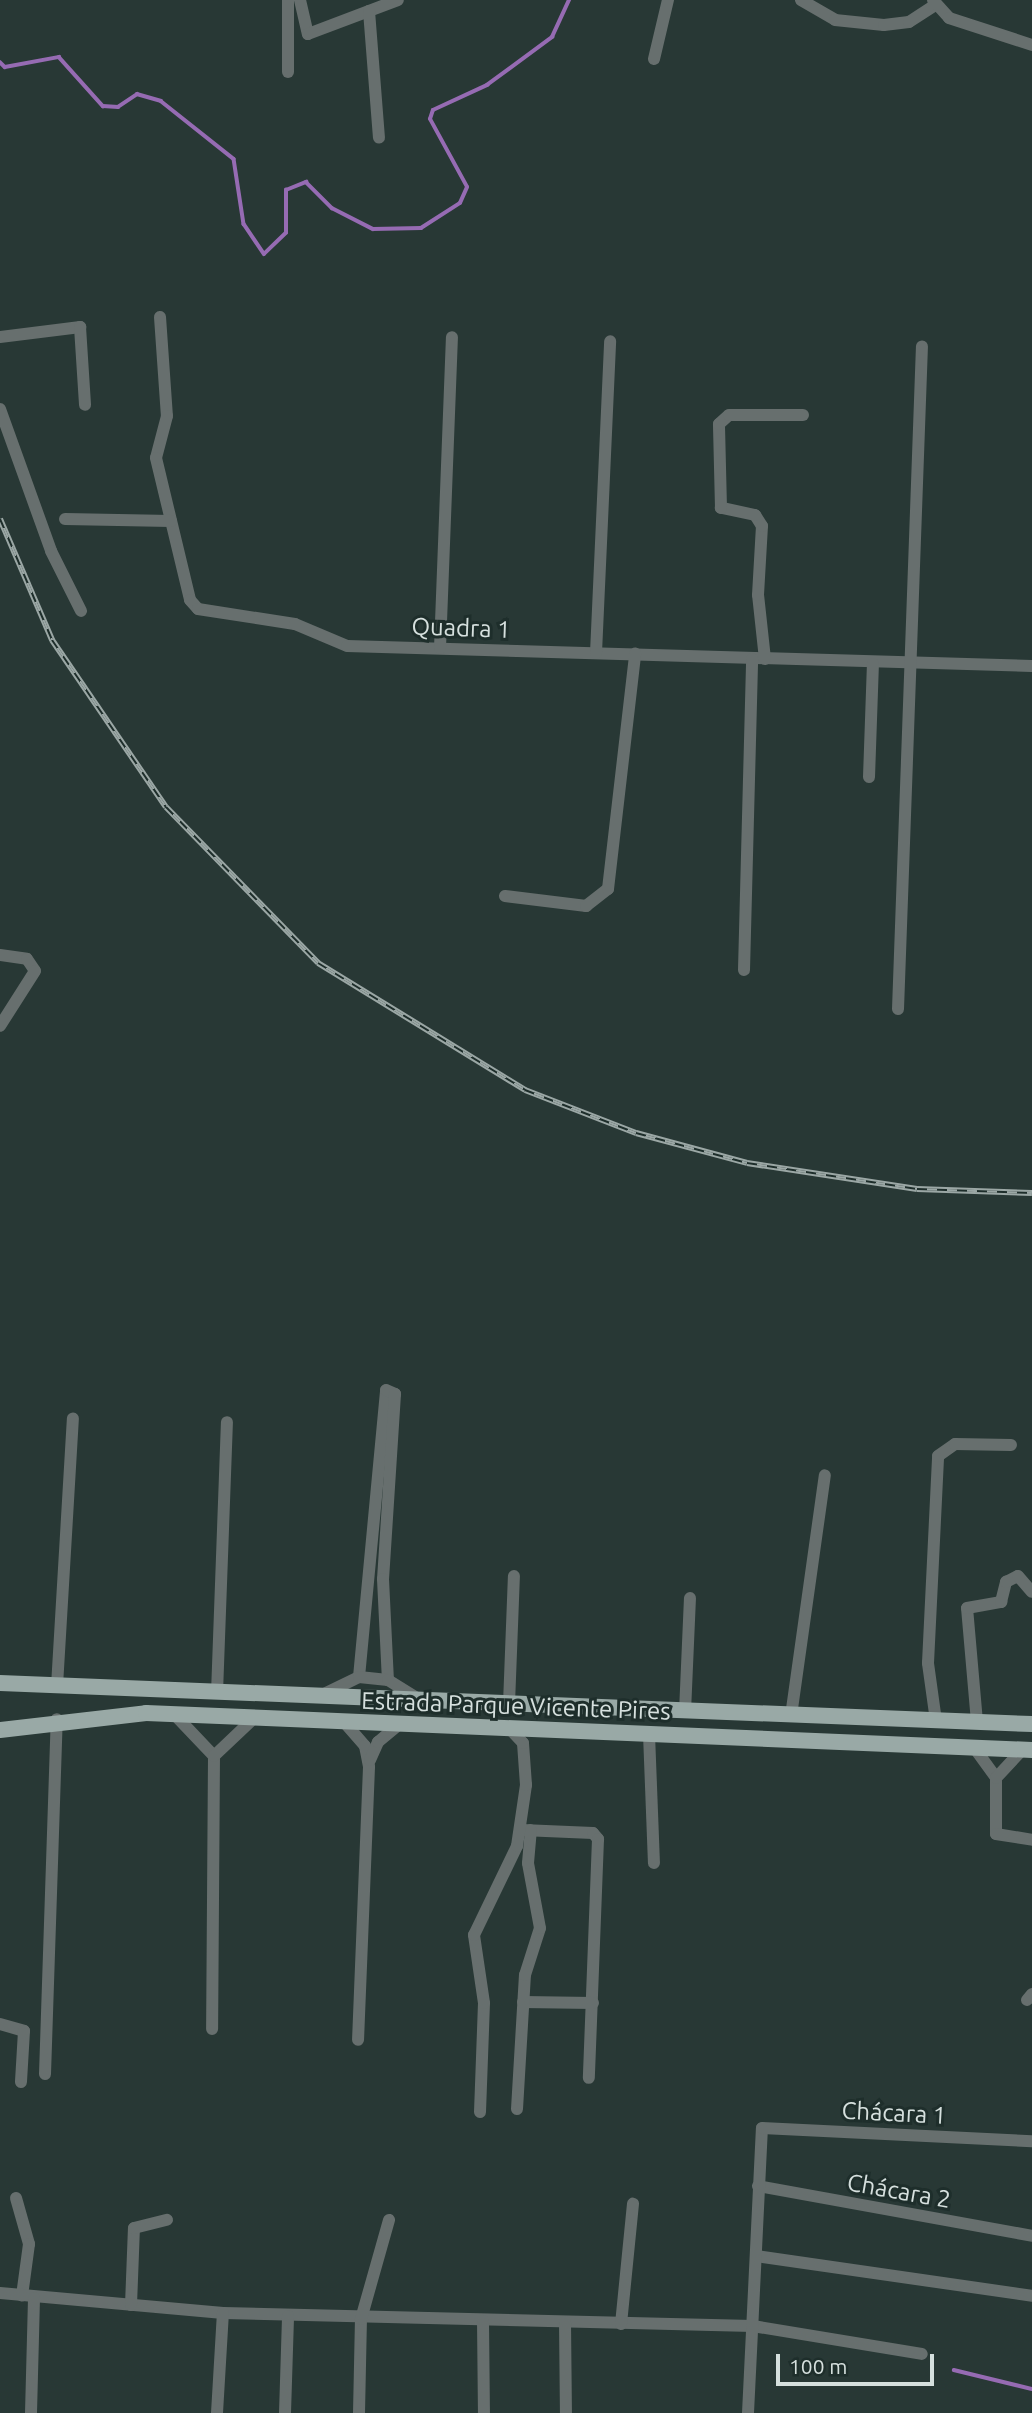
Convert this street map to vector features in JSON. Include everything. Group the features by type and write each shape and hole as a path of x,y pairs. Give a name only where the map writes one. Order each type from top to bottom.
{"main road":[{"name":"Estrada Parque Vicente Pires","path":"0,1683 1032,1724"},
{"path":"671,1734 685,1712 700,1735"},
{"name":"Estrada Parque Vicente Pires","path":"0,1730 57,1719 175,1715 1028,1750"}],"street":[{"path":"288,0 288,72"},
{"path":"300,0 308,34 398,0"},
{"path":"654,60 668,0"},
{"path":"801,0 835,20 884,25 909,22 934,3 954,20 1032,45"},
{"path":"369,11 379,138"},
{"name":"Quadra 1","path":"160,317 166,424 156,450 171,521 198,609 295,624 335,645 873,664 1032,666"},
{"path":"0,337 80,327 85,405"},
{"path":"440,648 452,337"},
{"path":"596,653 610,341"},
{"path":"898,1009 922,346"},
{"path":"0,410 81,611"},
{"path":"744,970 759,659 761,522 721,508 719,424 729,415 803,415"},
{"path":"65,519 171,521"},
{"path":"505,896 586,906 608,890 635,654"},
{"path":"869,778 873,664"},
{"path":"0,955 27,959 36,971 0,1026"},
{"path":"359,1677 377,1579 386,1390 395,1394 381,1501"},
{"path":"57,1686 73,1418"},
{"path":"217,1693 228,1422"},
{"path":"936,1721 928,1662 938,1456 956,1444 1011,1445"},
{"path":"791,1716 825,1475"},
{"path":"509,1704 514,1576"},
{"path":"977,1721 967,1608 1001,1602 1006,1582 1018,1576 1032,1592"},
{"path":"377,1579 388,1680"},
{"path":"685,1712 690,1598"},
{"path":"367,1632 383,1631"},
{"path":"317,1697 359,1677 388,1680 421,1701"},
{"path":"175,1715 214,1755 212,2029"},
{"path":"45,2074 57,1719"},
{"path":"214,1755 253,1719"},
{"path":"345,1723 365,1745 369,1767 358,2040"},
{"path":"369,1767 378,1742 398,1725"},
{"path":"525,1755 545,1729"},
{"path":"510,1730 520,1736 525,1755 528,1863 540,1928 523,2001 517,2109"},
{"path":"649,1734 654,1863"},
{"path":"973,1746 996,1777 996,1833 1032,1840"},
{"path":"996,1777 1028,1750"},
{"path":"526,1830 593,1833 598,1839 589,2078"},
{"path":"480,2112 484,2003 474,1935 526,1830"},
{"path":"523,2001 593,2003"},
{"path":"0,2024 24,2031 21,2082"},
{"name":"Chácara 1","path":"758,2186 759,2136 762,2128 1032,2141"},
{"path":"748,2413 758,2186"},
{"name":"Chácara 2","path":"758,2186 1032,2236"},
{"path":"16,2198 29,2244 31,2413"},
{"path":"621,2324 634,2204"},
{"path":"131,2305 134,2228 167,2220"},
{"path":"359,2413 361,2319 389,2220"},
{"path":"756,2256 1032,2296"},
{"path":"0,2293 223,2313 288,2316 752,2326 922,2354"},
{"path":"217,2413 223,2313"},
{"path":"285,2413 288,2316"},
{"path":"483,2321 484,2413"},
{"path":"565,2322 566,2413"}],"waterway":[{"path":"0,62 5,67 59,57 103,106 118,107 137,94 161,101 234,159 244,224 264,254 286,233 286,190 306,182 332,208 373,229 421,228 460,203 467,187 430,119 433,110 487,85 552,37 569,0"},
{"path":"954,2370 1032,2389"}],"railway":[{"path":"0,519 52,640 166,807 318,963 525,1090 636,1133 747,1163 917,1189 1032,1193"}]}
